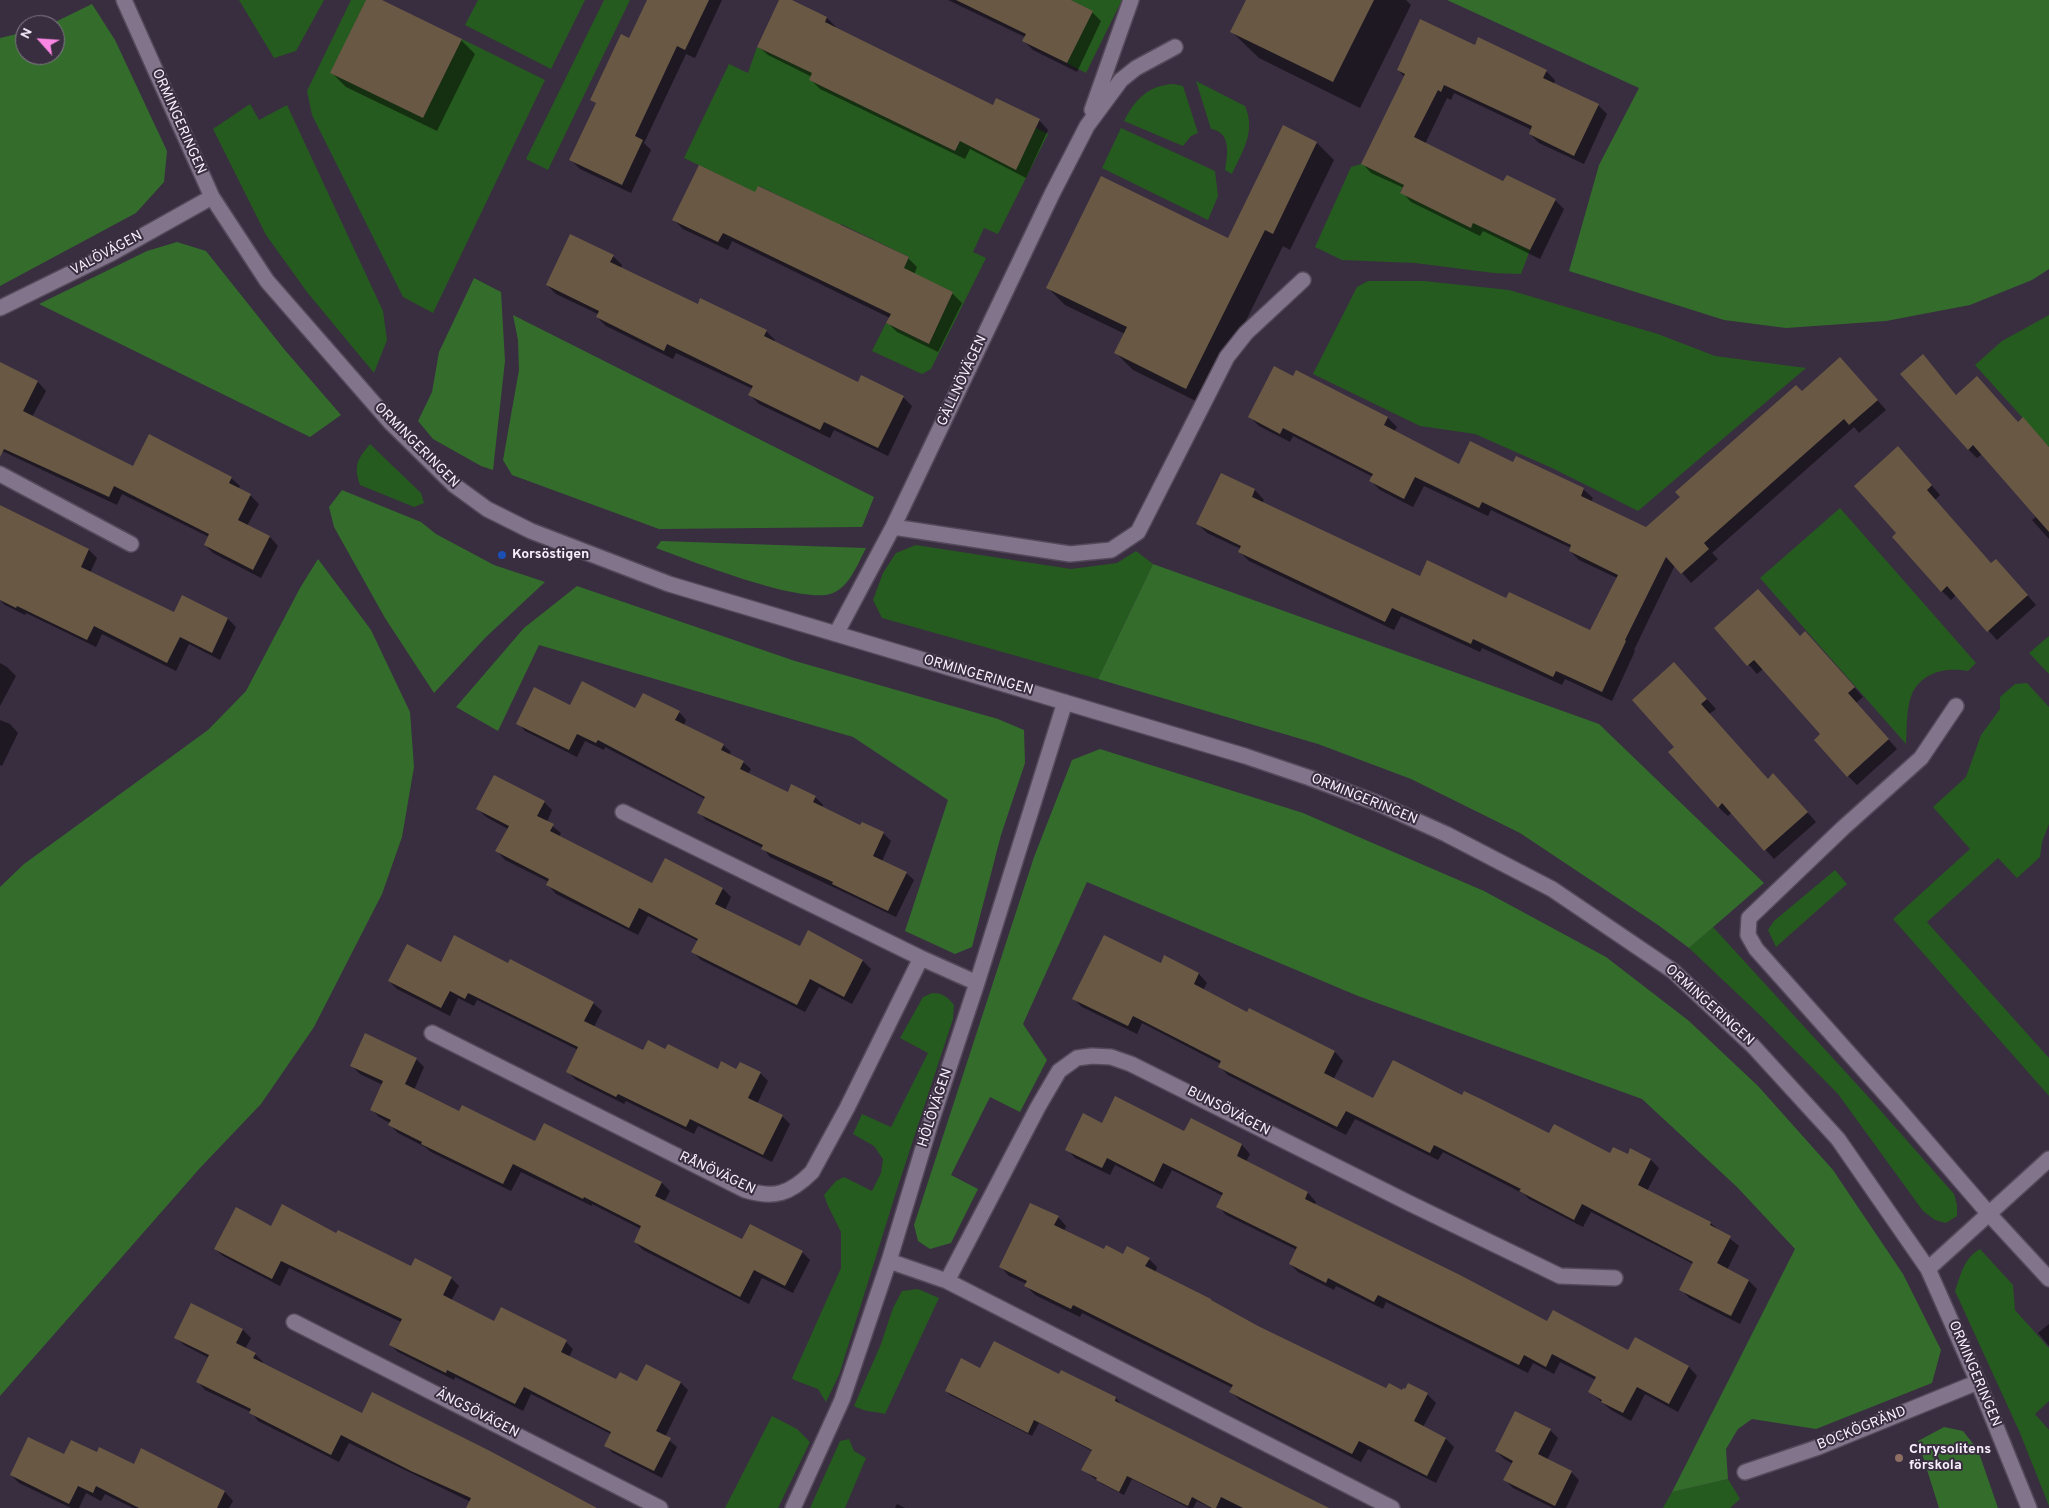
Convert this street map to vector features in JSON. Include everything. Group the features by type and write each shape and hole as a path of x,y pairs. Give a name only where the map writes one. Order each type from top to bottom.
{"street":[{"name":"ORMINGERINGEN","path":"124,0 212,197 267,281 391,423 454,485 487,509 531,531 668,584 1254,760 1368,800 1446,834 1552,889 1673,971 1753,1046 1838,1139 1928,1269 1978,1382 2029,1508"},
{"path":"1087,126 1131,0"},
{"path":"1087,126 1122,80 1136,68 1175,47"},
{"name":"GÄLLNÖVÄGEN","path":"836,634 893,527 1052,194 1087,126"},
{"name":"VALÖVÄGEN","path":"0,308 112,253 212,197"},
{"path":"893,527 1070,554 1111,550 1138,532 1227,357 1246,333 1303,280"},
{"path":"0,474 131,544"},
{"name":"HÖLÖVÄGEN","path":"793,1508 842,1400 889,1261 1065,702"},
{"path":"1956,706 1921,758 1843,828 1749,918 1748,935 1756,949 1909,1120 1988,1214 2049,1279"},
{"path":"623,812 921,958 977,983"},
{"name":"RÅNÖVÄGEN","path":"432,1033 745,1190 763,1196 779,1194 805,1179 812,1172 847,1108 921,958"},
{"name":"BUNSÖVÄGEN","path":"947,1281 1038,1107 1059,1071 1077,1058 1092,1056 1111,1057 1132,1064 1411,1204 1560,1276 1615,1278"},
{"path":"1928,1269 2049,1159"},
{"path":"889,1261 947,1281 1392,1508"},
{"name":"ÄNGSÖVÄGEN","path":"294,1322 660,1508"},
{"name":"BOCKÖGRÄND","path":"1745,1472 1816,1448 1978,1382"}],"green space":[{"path":"239,0 324,0 296,51 274,58"},
{"path":"351,0 366,0 331,73 423,118 462,39 545,80 433,313 403,297 312,115 307,91"},
{"path":"478,0 585,0 551,69 465,25"},
{"path":"604,0 630,0 548,170 526,159"},
{"path":"1071,0 1122,0 1086,73 1067,63 1092,11"},
{"path":"1447,0 2049,0 2049,269 2032,280 1970,305 1886,321 1786,328 1724,320 1569,271 1599,165 1639,88"},
{"path":"92,4 115,40 167,151 164,182 136,213 0,286 0,38 15,34 15,65 65,65 65,17"},
{"path":"757,47 802,68 817,64 810,80 955,151 965,132 1016,169 1036,128 1048,134 998,234 984,228 973,252 986,258 931,369 922,374 872,351 886,323 929,344 953,292 914,274 900,276 909,257 841,224 832,243 829,220 759,186 748,206 746,188 684,158 729,64 748,73"},
{"path":"1196,81 1245,106 1248,115 1249,133 1244,149 1232,174 1225,170 1227,145 1225,139 1222,134 1211,129"},
{"path":"1174,84 1183,86 1198,133 1191,136 1183,146 1124,121 1138,100 1150,90"},
{"path":"250,104 259,120 287,105 383,311 387,340 374,373 307,292 266,235 213,129"},
{"path":"1121,128 1215,171 1218,196 1208,220 1102,168"},
{"path":"1361,164 1409,175 1400,192 1471,227 1480,210 1483,228 1530,250 1521,274 1494,273 1415,263 1342,260 1315,247 1351,167"},
{"path":"177,242 206,251 284,349 341,415 310,437 39,304 147,251"},
{"path":"474,278 501,292 505,361 493,470 481,466 433,439 418,421 432,392 439,352"},
{"path":"1368,281 1424,281 1509,290 1658,334 1715,356 1806,368 1638,511 1552,468 1475,434 1420,426 1313,374 1357,287"},
{"path":"513,315 874,497 862,527 659,529 512,475 503,460 519,370 518,340"},
{"path":"2049,315 2049,447 1975,365 2002,341"},
{"path":"370,444 421,493 424,503 414,507 360,485 357,472 358,462"},
{"path":"342,490 421,522 436,534 494,565 545,582 486,637 434,693 385,618 334,527 329,507"},
{"path":"1840,508 1976,663 1968,671 1951,670 1935,673 1928,676 1916,687 1909,706 1906,744 1760,578"},
{"path":"661,541 866,548 853,574 839,590 833,593 818,595 773,588 719,571 656,548"},
{"path":"916,545 1071,569 1117,563 1136,551 1153,564 1098,679 882,618 873,600 883,573 896,553"},
{"path":"318,559 371,630 410,712 414,767 402,837 382,894 314,1027 261,1104 200,1168 0,1396 0,887 24,864 208,730 246,691 300,588"},
{"path":"1153,564 1599,724 1764,883 1689,948 1658,925 1520,833 1411,779 1318,744 1098,679"},
{"path":"577,586 795,661 998,719 1024,730 1025,763 1001,835 972,947 955,954 905,931 948,800 853,737 539,645 498,731 456,707 524,628"},
{"path":"2049,636 2049,674 2029,653"},
{"path":"2027,683 2049,707 2049,824 2042,842 2040,857 2017,878 1998,858 1927,922 2049,1058 2049,1096 1893,919 1970,849 1933,807 1966,777 1981,735 2000,709 2000,697 2015,684"},
{"path":"1100,749 1303,813 1484,891 1606,957 1689,1021 1758,1086 1833,1170 1903,1274 1941,1350 1932,1383 1816,1429 1752,1419 1738,1429 1726,1449 1728,1479 1672,1492 1795,1249 1737,1187 1642,1099 1358,996 1087,882 1023,1024 1047,1060 1020,1112 990,1097 951,1175 978,1189 951,1243 930,1249 918,1241 914,1225 1034,857 1072,760"},
{"path":"1835,870 1847,884 1776,947 1768,930 1774,921"},
{"path":"1713,927 1873,1102 1954,1194 1957,1216 1946,1223 1935,1220 1923,1211 1838,1094 1761,1016 1689,948"},
{"path":"932,993 944,996 954,1005 953,1019 839,1375 826,1402 818,1389 792,1378 841,1268 841,1232 824,1195 836,1181 844,1177 872,1191 881,1173 883,1159 874,1146 853,1134 862,1114 891,1127 928,1053 900,1038 923,997"},
{"path":"1980,1249 2013,1285 2015,1310 2049,1348 2049,1401 2035,1414 2049,1430 2049,1506 2020,1433 1955,1291 1967,1262"},
{"path":"918,1289 939,1298 885,1414 854,1406 881,1344 893,1308 902,1291"},
{"path":"772,1416 797,1429 810,1442 778,1508 725,1508"},
{"path":"1944,1427 1963,1431 1978,1450 1998,1508 1939,1508 1918,1441"},
{"path":"849,1439 854,1451 866,1458 845,1508 810,1508 840,1441"},
{"path":"1728,1479 1740,1499 1730,1508 1663,1508 1672,1492"}],"building":[{"path":"366,0 382,0 462,39 423,118 330,73"},
{"path":"647,0 709,0 685,50 677,46 635,136 643,140 622,185 569,160 596,103 590,100 621,34 629,38"},
{"path":"779,0 792,0 827,17 825,22 993,105 996,98 1040,119 1016,170 960,141 955,151 809,80 812,73 757,47"},
{"path":"956,0 1071,0 1093,11 1067,63 1022,41 1026,34"},
{"path":"1246,0 1374,0 1333,82 1230,32"},
{"path":"1420,19 1475,45 1478,37 1547,70 1543,78 1599,104 1574,156 1529,134 1532,126 1444,85 1441,92 1438,90 1414,137 1503,181 1507,175 1556,199 1530,250 1473,223 1471,228 1400,193 1404,185 1361,164 1405,74 1397,70"},
{"path":"1283,125 1317,142 1273,234 1265,230 1186,389 1114,353 1127,327 1046,288 1101,176 1228,238"},
{"path":"699,165 755,192 758,186 909,257 904,268 953,292 929,344 886,323 891,314 723,233 718,242 672,220"},
{"path":"570,234 614,255 610,262 698,304 700,298 767,330 764,336 858,382 861,375 904,396 878,448 824,422 820,430 748,395 753,386 667,344 664,351 596,317 599,311 546,285"},
{"path":"1923,354 1956,395 1977,376 2018,422 2023,417 2049,447 2049,532 1973,445 1968,450 1900,374"},
{"path":"1840,357 1878,400 1849,425 1844,419 1704,543 1709,549 1681,574 1666,557 1602,692 1556,671 1553,677 1473,639 1471,644 1392,608 1385,622 1238,552 1241,546 1196,524 1221,473 1255,489 1252,497 1420,576 1427,560 1506,598 1509,592 1590,630 1618,575 1569,551 1571,545 1482,502 1479,508 1415,477 1404,499 1369,481 1373,474 1283,428 1280,434 1248,417 1274,366 1293,376 1296,370 1388,417 1384,425 1459,464 1470,441 1513,462 1516,456 1584,488 1581,496 1646,527 1680,497 1675,492 1796,385 1802,391"},
{"path":"0,362 38,381 23,411 133,466 149,434 232,477 229,483 251,494 238,520 270,536 253,570 204,545 209,534 114,486 109,497 4,449 0,457"},
{"path":"1898,446 1932,485 1927,490 1991,563 1996,559 2028,595 1987,632 1947,586 1941,592 1892,537 1896,533 1854,486"},
{"path":"0,505 89,549 81,567 174,612 182,595 228,618 212,653 180,637 167,663 94,626 87,640 17,606 16,608 0,600"},
{"path":"1758,589 1800,636 1805,631 1855,687 1848,693 1889,739 1847,777 1814,740 1820,734 1754,660 1747,666 1714,628"},
{"path":"1674,662 1707,699 1701,704 1768,779 1773,773 1808,812 1764,851 1722,803 1718,808 1668,752 1674,747 1632,700"},
{"path":"582,681 635,708 643,693 680,711 675,720 724,744 721,750 744,761 740,769 788,792 791,784 816,796 813,802 860,825 862,822 884,832 873,856 907,872 888,911 832,884 833,882 761,849 763,845 697,813 705,797 598,740 596,743 577,734 569,750 516,724 534,687 570,705"},
{"path":"494,775 545,801 537,816 554,824 550,831 652,883 665,858 723,888 715,904 800,946 808,930 863,960 844,997 810,979 797,1005 691,952 698,939 639,908 629,928 546,885 549,879 495,851 509,826 476,809"},
{"path":"454,935 508,963 510,959 594,1002 584,1021 643,1050 648,1040 665,1049 668,1044 718,1069 721,1061 736,1069 740,1062 761,1072 748,1098 783,1115 763,1155 690,1119 686,1127 618,1094 616,1097 566,1072 578,1047 468,993 465,999 450,991 441,1008 388,981 407,944 441,962"},
{"path":"1104,935 1161,963 1164,955 1199,973 1194,984 1247,1012 1249,1008 1335,1051 1324,1073 1373,1098 1393,1060 1462,1095 1464,1091 1549,1133 1554,1124 1610,1153 1613,1147 1628,1154 1630,1148 1651,1159 1638,1185 1711,1222 1710,1225 1731,1236 1717,1263 1749,1280 1731,1316 1679,1290 1693,1262 1582,1204 1574,1220 1519,1191 1521,1189 1434,1145 1430,1153 1346,1111 1337,1127 1218,1067 1221,1061 1133,1016 1128,1026 1072,999"},
{"path":"365,1033 417,1058 405,1084 459,1111 462,1105 535,1141 544,1123 662,1182 655,1196 742,1239 750,1224 803,1251 785,1286 754,1270 740,1297 634,1242 641,1226 584,1197 583,1199 513,1164 503,1184 421,1144 422,1142 388,1125 391,1120 370,1110 383,1081 350,1066"},
{"path":"1115,1096 1184,1131 1191,1118 1242,1144 1237,1156 1308,1192 1305,1199 1460,1275 1547,1321 1553,1310 1628,1350 1635,1337 1689,1366 1669,1404 1637,1387 1623,1413 1601,1402 1602,1400 1588,1392 1596,1377 1552,1354 1546,1367 1524,1355 1519,1365 1378,1295 1374,1302 1328,1278 1326,1283 1289,1264 1297,1247 1216,1207 1223,1193 1163,1163 1154,1182 1107,1158 1102,1168 1065,1150 1083,1113 1102,1123"},
{"path":"1030,1203 1059,1216 1054,1225 1104,1249 1106,1245 1123,1254 1127,1246 1150,1258 1145,1266 1211,1299 1258,1326 1386,1388 1389,1383 1402,1390 1403,1388 1405,1389 1408,1383 1428,1393 1414,1421 1446,1438 1427,1476 1359,1441 1352,1454 1229,1392 1233,1385 1073,1305 1071,1309 1024,1286 1027,1281 999,1267"},
{"path":"282,1204 336,1233 338,1230 411,1266 415,1258 452,1277 443,1295 494,1321 501,1307 567,1340 561,1352 616,1379 620,1372 637,1381 646,1364 681,1382 656,1431 671,1438 654,1471 604,1446 611,1432 524,1387 515,1404 447,1370 446,1373 389,1345 402,1319 281,1261 272,1279 214,1249 236,1207 271,1226"},
{"path":"191,1303 243,1329 236,1343 256,1353 253,1358 362,1413 372,1392 488,1450 597,1508 466,1508 471,1498 411,1471 341,1435 331,1455 249,1413 251,1409 196,1382 209,1355 174,1338"},
{"path":"994,1341 1059,1374 1061,1370 1116,1397 1115,1401 1329,1508 1243,1508 1221,1497 1216,1508 1212,1508 1192,1497 1188,1506 1127,1476 1119,1492 1081,1470 1092,1450 1034,1420 1028,1433 945,1391 961,1358 980,1368"},
{"path":"1515,1411 1551,1429 1538,1454 1572,1471 1555,1506 1503,1480 1513,1461 1495,1451"},
{"path":"28,1437 64,1454 71,1440 97,1452 99,1447 134,1464 141,1448 225,1491 217,1508 139,1508 96,1486 93,1493 78,1486 69,1504 10,1475"}],"place":[{"name":"Korsöstigen","path":"502,555"},
{"name":"Chrysolitens förskola","path":"1899,1458"}]}
